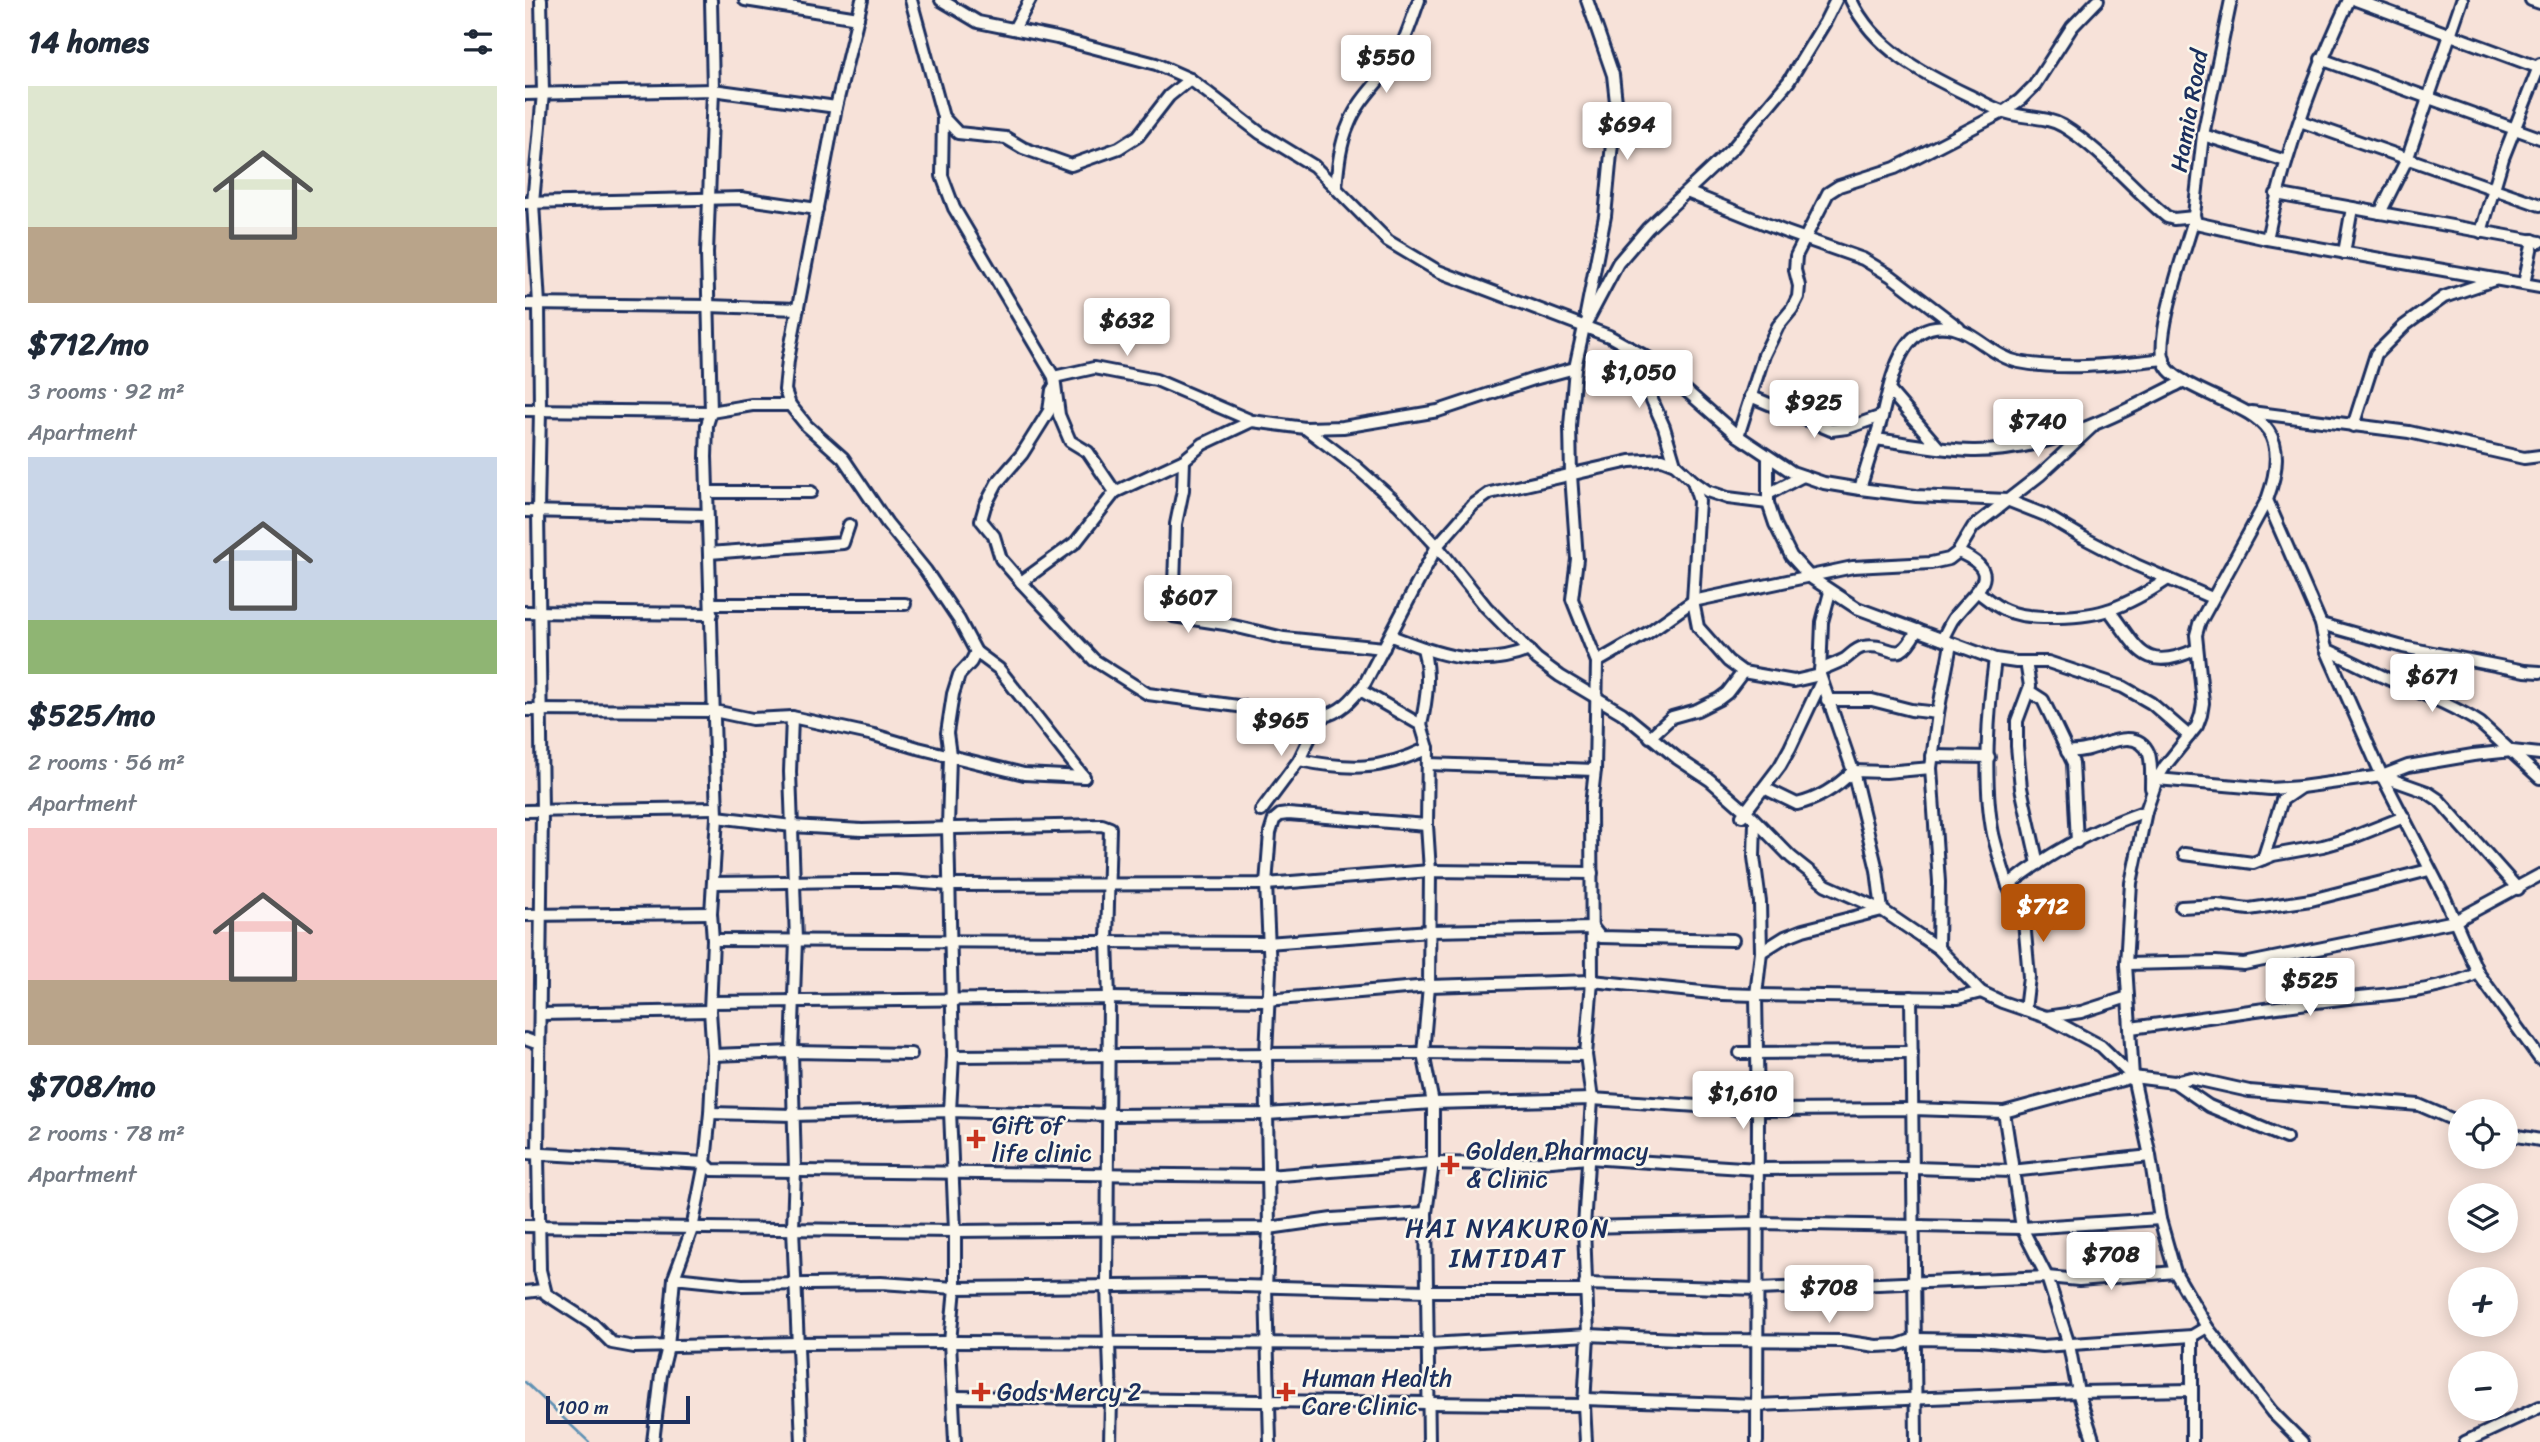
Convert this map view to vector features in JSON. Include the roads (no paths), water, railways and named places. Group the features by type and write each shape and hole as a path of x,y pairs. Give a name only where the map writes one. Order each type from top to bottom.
{"street":[{"path":"541,0 543,93 529,203 539,304 538,511 542,810 538,1153 540,1270 543,1290 561,1305 594,1325 615,1345 668,1347 950,1342 1429,1344 1588,1335 1700,1340 1842,1341 1876,1346 1898,1345 1915,1339 1980,1340 2042,1346 2192,1336 2207,1328"},
{"path":"653,1442 661,1375 668,1347 674,1278 692,1229 705,1163 713,1055 711,913 716,812 712,609 707,515 707,425 711,412 708,200 713,90 711,0"},
{"path":"745,0 858,18"},
{"path":"525,710 714,711 752,719 792,717 1024,774 1084,777 999,668 976,652 959,620 843,458 807,426 790,405 785,390 836,107 862,0"},
{"path":"911,0 943,117 942,176 954,208 1054,377 1059,415 1070,441 1087,452 1115,492"},
{"path":"941,0 978,22 1057,38 1156,64 1190,79 1260,133 1314,166 1388,241 1438,271 1609,336 1628,346 1650,359 1681,384 1738,436 1792,472 1824,483 1860,489 1916,496 2007,500 2045,515 2084,538 2212,598"},
{"path":"1014,29 1030,0"},
{"path":"1336,188 1341,147 1348,124 1360,102 1392,64 1406,37 1419,0"},
{"path":"1585,1442 1584,1402 1588,1335 1584,1227 1592,1099 1586,1055 1593,981 1591,804 1595,770 1597,662 1572,599 1577,559 1571,475 1571,415 1575,368 1605,216 1616,102 1613,75 1587,0"},
{"path":"1584,327 1618,263 1648,228 1733,148 1789,81 1836,0"},
{"path":"1851,0 1867,28 1891,51 1924,74 2003,112 2040,117 2060,124 2096,152 2167,218 2196,221 2267,239 2540,287"},
{"path":"1738,436 1764,355 1778,326 1798,297 1799,286 1794,262 1828,193 1833,188 1895,168 2003,112 2020,100 2034,86 2072,27 2098,0"},
{"name":"Hamia Road","path":"2164,359 2162,333 2196,221 2203,135 2231,0"},
{"path":"2267,239 2286,161 2321,59 2349,0"},
{"path":"2356,0 2540,66 2514,128 2481,232"},
{"path":"2381,213 2408,157 2462,0"},
{"path":"2531,0 2540,3"},
{"path":"2321,59 2540,138"},
{"path":"943,117 958,133 1006,138 1023,149 1071,165 1119,149 1137,136 1169,96 1190,79"},
{"path":"525,94 713,90 836,107"},
{"path":"2300,121 2540,205"},
{"path":"2203,135 2286,161"},
{"path":"1687,192 1847,252 1878,267 1996,353 2017,362 2051,366 2164,359 2164,363 2176,377 2248,411 2262,423 2269,434 2276,454 2275,478 2267,500 2199,624 2197,649 2203,703 2197,726 2157,779 2146,811 2131,883 2126,964 2133,1077 2160,1219 2175,1272 2207,1328 2272,1412 2302,1442"},
{"path":"2276,194 2536,241 2524,284"},
{"path":"529,203 741,198 817,209"},
{"path":"2344,253 2352,208"},
{"path":"2353,426 2376,354 2404,326 2444,297 2496,279"},
{"path":"525,304 798,309"},
{"path":"1860,489 1899,358 1914,336 1930,328 1945,327 1967,333"},
{"path":"1628,346 1664,427 1675,464"},
{"path":"1054,377 1094,368 1156,380 1252,421 1305,428 1354,425 1439,411 1575,368"},
{"path":"1054,377 1049,411 1021,454 997,483 985,506 981,520 994,536 1001,559 1094,660 1148,694 1320,718 1334,714 1352,701 1391,636 1437,546 1473,505 1490,493 1647,459 1662,459 1675,464 1707,491 1728,498 1768,498 1803,476"},
{"path":"1875,439 1971,451 2020,447 2066,436 2093,426 2184,381"},
{"path":"1889,390 1938,447"},
{"path":"1750,396 1831,430 1847,428 1882,416"},
{"path":"525,410 711,412 752,405 790,405"},
{"path":"2248,411 2409,432 2524,458 2540,456"},
{"path":"1021,582 1076,542 1115,492 1184,460 1203,444 1252,421"},
{"path":"1597,662 1640,638 1693,601 1853,567 1931,563 1949,559 1958,552 1973,527 2041,475 2093,426"},
{"path":"1305,428 1355,466 1399,505 1437,546 1486,607 1548,668 1622,713 1650,737 1710,780 1791,858 1826,886 1882,910 1938,948 1981,992 2046,1017 2101,1046 2133,1077"},
{"path":"1768,457 1768,498 1775,524 1791,556 1830,592 1857,608 1995,660 2047,662 2123,687 2151,703 2189,736"},
{"path":"1184,460 1183,490 1176,524 1173,616 1225,624 1284,638 1384,648"},
{"path":"1693,481 1699,501 1693,601 1698,627 1728,661 1743,672 1794,681 1820,676 1856,649 1867,646 1899,652 1905,650 1917,630"},
{"path":"707,492 811,492"},
{"path":"2267,500 2321,624 2326,649 2382,776 2455,921 2478,973 2540,1059"},
{"path":"525,511 707,515"},
{"path":"709,553 843,543 849,525"},
{"path":"1938,948 1939,882 1931,762 1947,642 1953,618 1978,592 1983,583 1984,571 1972,558 1958,552"},
{"path":"1978,592 2005,610 2026,615 2078,614 2109,610 2146,593 2168,579"},
{"path":"1742,816 1764,788 1802,728 1820,676 1822,622 1830,592"},
{"path":"525,612 905,604"},
{"path":"2109,610 2144,654 2160,660 2175,659 2197,649"},
{"path":"2321,624 2403,647 2540,672"},
{"path":"1391,636 1423,648 1485,661 1508,659 1529,650"},
{"path":"1423,648 1428,668 1421,725 1428,748 1427,825 1430,870 1429,986 1423,1053 1433,1103 1433,1163 1426,1213 1429,1442"},
{"path":"2326,649 2453,707 2480,723 2540,778"},
{"path":"955,1442 955,1397 950,1342 955,1288 955,1231 950,1111 953,1056 948,827 950,755 947,733 959,675 976,652"},
{"path":"1995,660 1991,688 1989,757 1993,834 2008,886 2024,921 2029,977 2025,1010"},
{"path":"2026,662 2029,691 2017,721 2017,746 2021,788 2038,864"},
{"path":"1650,737 1672,717 1697,710 1719,699 1743,672"},
{"path":"1820,676 1853,771 1877,870 1882,910"},
{"path":"1360,690 1421,725"},
{"path":"2029,691 2043,700 2073,763 2077,842"},
{"path":"1827,700 1872,700 1911,710 1938,713"},
{"path":"792,717 796,940 792,1052 795,1169 793,1228 802,1442"},
{"path":"1261,811 1299,760 1320,718"},
{"path":"2067,752 2087,750 2116,739 2131,740 2143,746 2148,754 2152,794"},
{"path":"1299,760 1324,765 1376,767 1408,758 1428,748"},
{"path":"2157,779 2270,789 2301,787 2382,776 2419,764 2512,751 2540,754"},
{"path":"1764,788 1797,804 1840,784 1853,771 1886,772 1931,762 1989,757"},
{"path":"1428,764 1595,770"},
{"path":"2382,776 2427,792 2439,800 2518,889"},
{"path":"2263,859 2283,800 2301,787"},
{"path":"525,811 716,812 792,826 862,830 1107,826 1111,832 1107,941 1110,1173 1107,1286 1111,1400 1109,1442"},
{"path":"2008,886 2038,864 2077,842 2123,819 2146,811"},
{"path":"1270,1442 1266,1342 1269,1228 1266,1055 1270,970 1266,884 1269,834 1274,820 1280,815 1288,814 1427,825"},
{"path":"2184,854 2253,863 2273,855 2351,838 2404,817"},
{"path":"1755,821 1754,857 1760,902 1761,952 1756,995 1757,1442"},
{"path":"713,883 897,881 950,886 1266,884 1430,870 1592,873"},
{"path":"2181,907 2217,905 2249,909 2311,900 2429,870"},
{"path":"2126,964 2244,964 2455,921 2539,878"},
{"path":"1761,952 1785,937 1804,930 1882,910"},
{"path":"525,915 711,913"},
{"path":"713,940 1267,943 1430,931 1593,928"},
{"path":"1593,928 1600,937 1733,940"},
{"path":"2131,1028 2279,1006 2400,993 2434,987 2478,973"},
{"path":"541,1014 711,1007 793,1000 1267,1000 1429,986 1593,981 1756,995 1958,998 1981,992"},
{"path":"1911,997 1916,1442"},
{"path":"2046,1017 2081,1012 2128,997"},
{"path":"525,1040 539,1044"},
{"path":"713,1055 792,1052 911,1054"},
{"path":"1740,1053 1912,1052"},
{"path":"953,1056 1423,1053 1586,1055"},
{"path":"710,1114 950,1111 1108,1115 1267,1114 1433,1103 1592,1099 1758,1110 1913,1108 2004,1112 2133,1077 2174,1083 2192,1078 2249,1091 2419,1105 2448,1117"},
{"path":"2174,1083 2209,1106 2286,1138"},
{"path":"2004,1112 2011,1171 2022,1228 2047,1277 2069,1345 2078,1392 2094,1442"},
{"path":"2518,1136 2540,1140"},
{"path":"525,1153 705,1163 712,1170 1268,1176 1433,1163 1515,1164 1588,1158 1758,1169 1914,1168 2011,1171 2150,1156"},
{"path":"525,1226 955,1231 1269,1228 1332,1219 1426,1213"},
{"path":"1584,1227 1757,1223 2022,1228 2160,1219"},
{"path":"674,1278 742,1284 881,1283 955,1288 1266,1287 1427,1291 1586,1287 1758,1289 2047,1277 2079,1280 2175,1272"},
{"path":"525,1292 543,1290"},
{"path":"2192,1336 2192,1442"},
{"path":"955,1397 1428,1405 1584,1402 1757,1405 2192,1390"},
{"path":"2465,1442 2540,1407"}],"waterway":[{"path":"525,1382 589,1442"}],"place":[{"name":"Gift of life clinic","path":"976,1139"},
{"name":"Golden Pharmacy & Clinic","path":"1450,1165"},
{"name":"Gods Mercy 2","path":"981,1392"},
{"name":"Human Health Care Clinic","path":"1286,1392"}],"district":[{"name":"HAI NYAKURON IMTIDAT","path":"1508,1243"}]}
